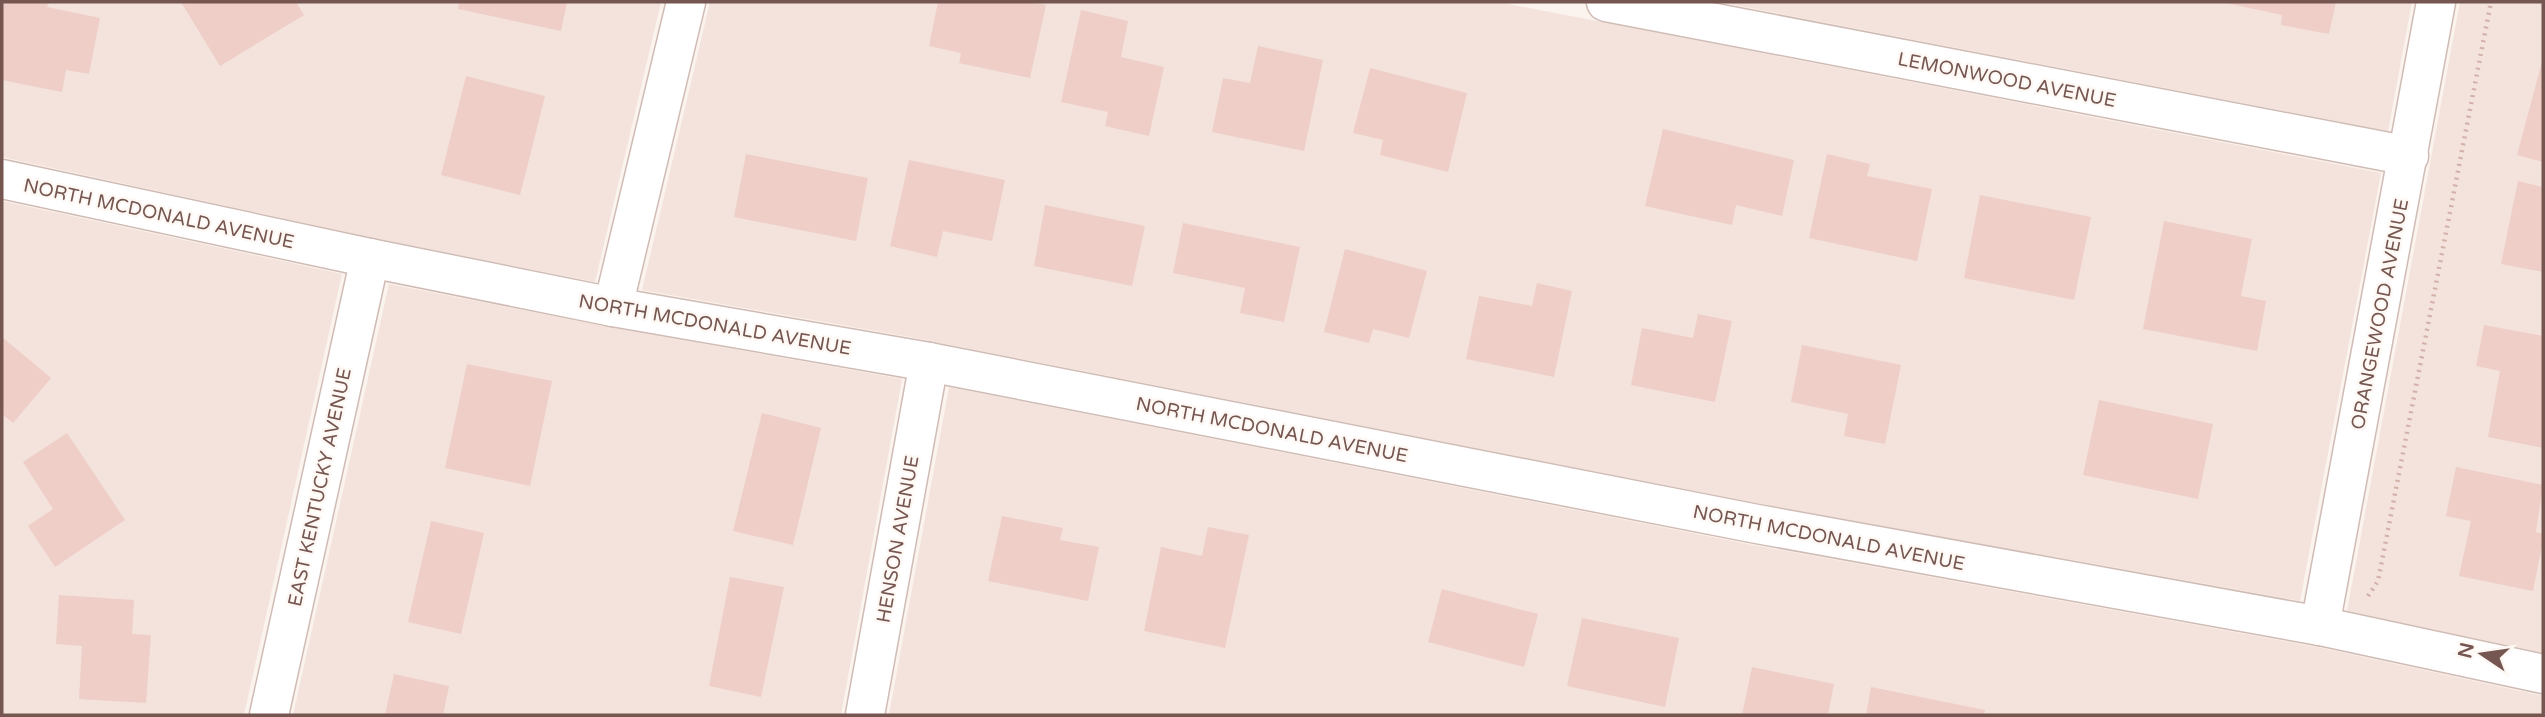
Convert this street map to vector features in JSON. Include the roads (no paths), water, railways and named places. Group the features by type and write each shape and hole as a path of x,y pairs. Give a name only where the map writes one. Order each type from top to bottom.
{"street":[{"path":"613,307 686,2"},
{"name":"ORANGEWOOD AVENUE","path":"2332,629 2436,2"},
{"name":"LEMONWOOD AVENUE","path":"1629,4 2409,156"},
{"name":"NORTH MCDONALD AVENUE","path":"2,179 613,307 929,362 1771,527 2332,629 2543,674"},
{"name":"EAST KENTUCKY AVENUE","path":"269,715 370,258"},
{"name":"HENSON AVENUE","path":"865,715 929,362"}]}
